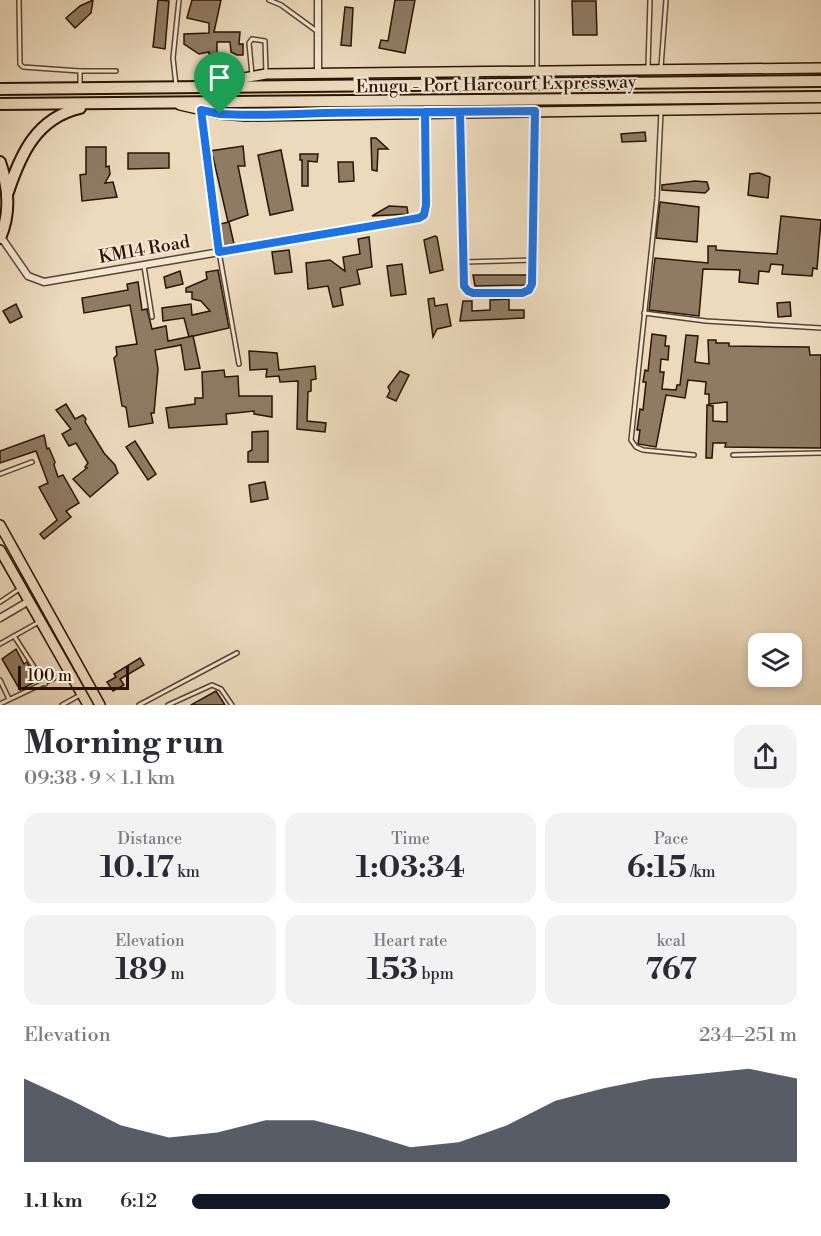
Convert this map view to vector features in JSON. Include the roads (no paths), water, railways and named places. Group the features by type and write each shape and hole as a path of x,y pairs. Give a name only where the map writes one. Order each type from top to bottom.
{"highway":[{"name":"Enugu - Port Harcourt Expressway","path":"0,89 821,81"},
{"path":"0,83 16,89"},
{"name":"Enugu - Port Harcourt Expressway","path":"0,104 821,97"},
{"path":"8,192 23,152 35,134 66,112 97,104"},
{"path":"0,162 8,192 8,213 0,238"}],"main road":[{"name":"Enugu - Port Harcourt Expressway","path":"177,88 266,75 821,68"},
{"name":"Enugu - Port Harcourt Expressway","path":"172,104 246,116 821,108"},
{"path":"0,525 100,705"},
{"path":"0,550 88,705"}],"street":[{"path":"318,0 318,74"},
{"name":"KM14 Road","path":"0,238 28,276 36,280 64,280 143,264 406,221 424,215 425,112"},
{"path":"0,618 29,601"}],"lane":[{"path":"19,0 20,64 22,67 116,71"},
{"path":"177,88 173,58 179,0"},
{"path":"270,0 281,5 318,32"},
{"path":"537,0 537,71"},
{"path":"648,70 650,0"},
{"path":"661,70 666,0"},
{"path":"252,76 249,43 252,39 265,41 266,75"},
{"path":"80,71 80,88"},
{"path":"661,109 657,198 631,440 636,447 643,450 694,455"},
{"path":"201,110 219,252 239,363"},
{"path":"460,112 464,286 473,293 522,293 529,290 532,284 534,260 535,111"},
{"path":"464,262 534,260"},
{"path":"143,264 152,317"},
{"path":"644,313 706,321 821,328"},
{"path":"733,455 821,453"},
{"path":"0,474 32,462"},
{"path":"0,602 21,587"},
{"path":"0,644 40,621"},
{"path":"14,636 45,684"},
{"path":"139,705 237,653"},
{"path":"0,704 69,672"},
{"path":"0,680 9,699"},
{"path":"168,705 212,685 221,688 232,705"},
{"path":"62,705 82,694"}]}
